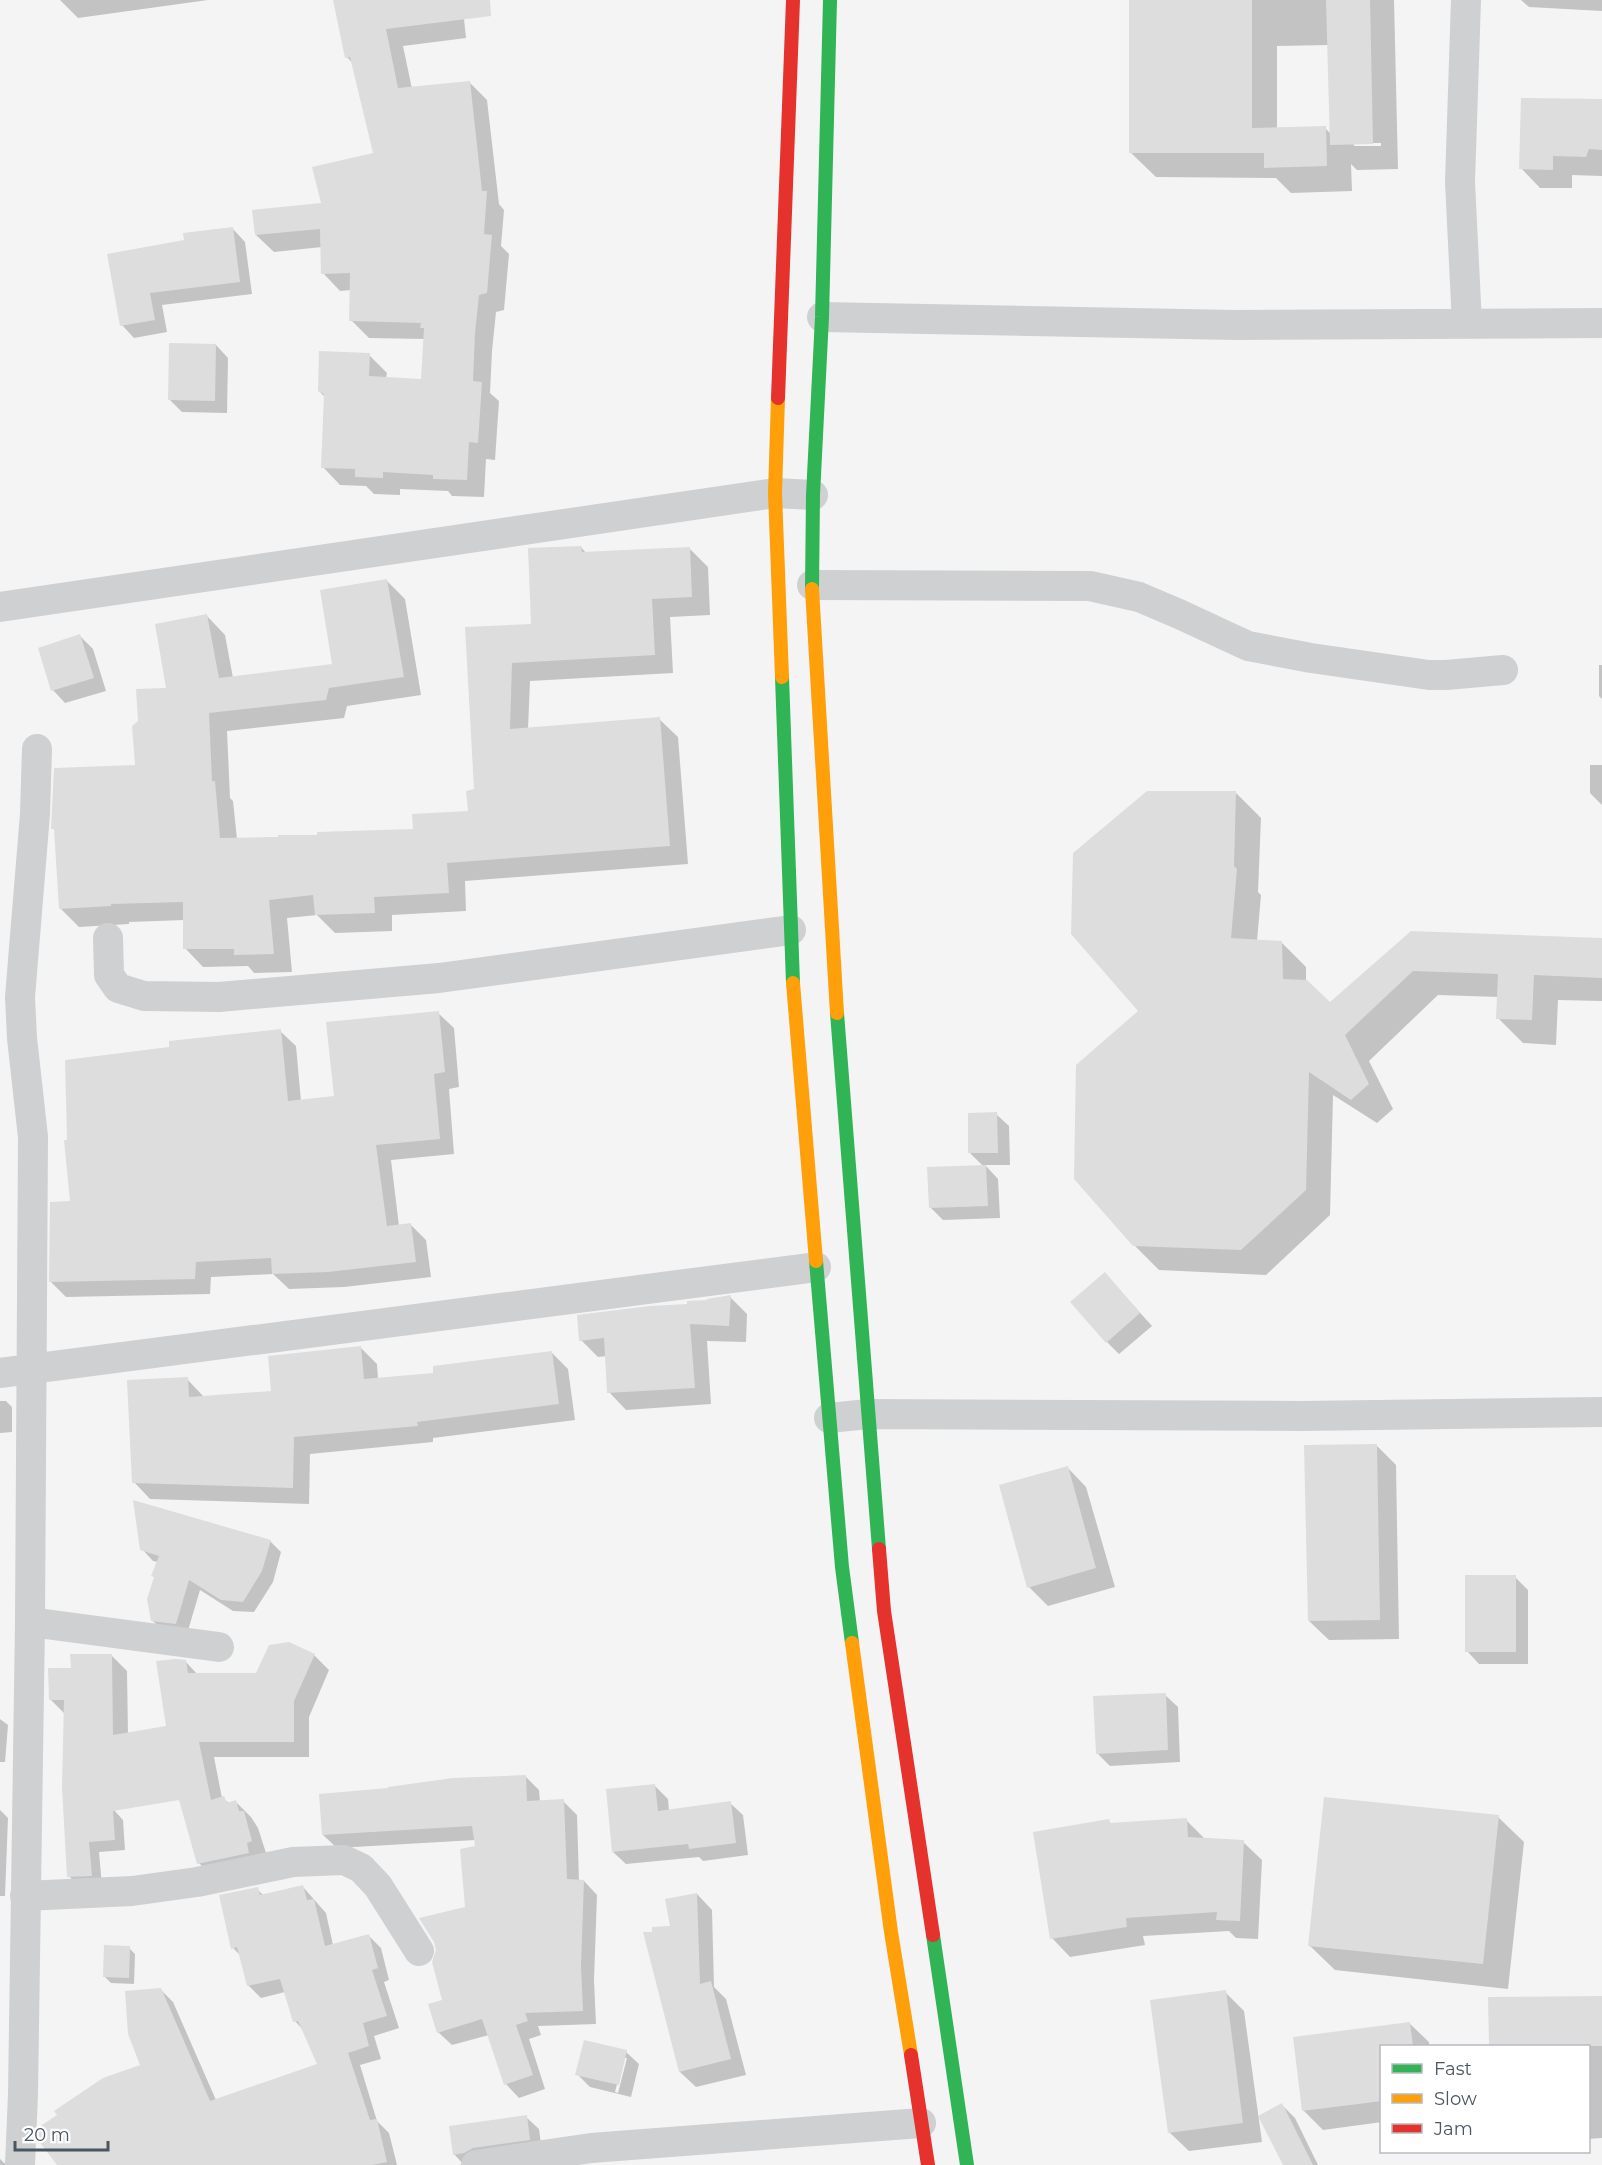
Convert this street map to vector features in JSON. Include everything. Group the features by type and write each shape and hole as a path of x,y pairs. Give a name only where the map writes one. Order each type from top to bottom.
{"main road":[{"path":"793,0 775,493 793,984 842,1567 891,1932 928,2165"},
{"path":"830,0 812,585 840,1073 884,1611 967,2165"}],"street":[{"path":"1466,0 1460,182 1467,324"},
{"path":"822,317 1236,325 1602,323"},
{"path":"0,607 775,493 813,495"},
{"path":"812,585 1090,586 1139,597 1248,646 1311,658 1429,675 1503,669"},
{"path":"20,2165 30,1622 33,1137 20,997 33,836 37,749"},
{"path":"108,938 109,975 118,988 144,996 208,997 439,978 791,930"},
{"path":"0,1373 816,1267"},
{"path":"829,1418 868,1414 1301,1416 1602,1412"},
{"path":"30,1622 219,1647"},
{"path":"25,1896 132,1891 197,1882 293,1862 344,1860 361,1868 378,1886 419,1951"},
{"path":"476,2165 591,2148 921,2123"}],"building":[{"path":"333,0 490,0 491,16 386,29 398,88 470,81 482,191 487,191 484,234 492,235 487,293 479,295 475,333 473,381 482,382 478,443 469,442 467,480 433,479 433,475 383,472 383,478 355,477 355,469 321,468 324,394 318,391 319,351 370,353 369,376 421,379 424,328 420,328 421,323 349,321 350,273 321,274 320,229 255,235 252,210 321,203 312,167 373,153 350,57 345,58"},
{"path":"1129,0 1252,0 1252,128 1326,126 1327,166 1264,168 1264,153 1129,153"},
{"path":"1326,0 1370,0 1373,144 1330,145"},
{"path":"1521,98 1602,99 1602,150 1589,149 1586,157 1553,156 1553,170 1519,169"},
{"path":"233,227 240,282 150,293 155,320 120,326 107,254 184,240 183,233"},
{"path":"169,343 216,344 215,401 168,400"},
{"path":"581,546 582,552 690,547 692,597 652,599 655,655 512,663 510,729 660,717 670,846 447,863 449,893 374,897 375,913 315,915 313,895 269,900 274,954 234,955 234,949 183,949 183,902 111,904 111,906 59,909 54,829 51,829 54,768 135,765 132,726 138,721 136,689 166,688 155,624 207,614 219,678 332,664 320,590 387,579 404,677 329,688 326,700 209,713 212,781 215,781 220,838 413,829 412,814 468,811 466,791 474,789 465,627 531,624 528,548"},
{"path":"80,634 94,678 51,691 38,648"},
{"path":"1147,791 1236,791 1234,866 1237,869 1231,938 1282,941 1283,979 1307,980 1330,1002 1411,931 1602,938 1602,978 1534,975 1532,1020 1496,1019 1498,974 1413,971 1345,1035 1369,1084 1351,1100 1309,1072 1306,1190 1241,1250 1133,1246 1074,1179 1076,1065 1138,1011 1071,934 1073,853"},
{"path":"439,1011 445,1072 434,1074 440,1139 376,1145 387,1226 411,1223 416,1262 328,1272 272,1274 271,1258 196,1262 195,1279 49,1282 50,1202 70,1201 64,1140 67,1140 65,1060 169,1047 169,1041 281,1029 288,1101 334,1096 326,1022"},
{"path":"997,1112 998,1153 968,1153 968,1113"},
{"path":"986,1165 988,1206 929,1208 927,1167"},
{"path":"1105,1272 1140,1313 1106,1343 1070,1302"},
{"path":"731,1295 729,1326 690,1324 695,1388 607,1393 604,1338 579,1341 577,1315 687,1304 687,1301"},
{"path":"361,1346 364,1379 433,1373 433,1366 552,1351 559,1404 417,1422 418,1426 294,1437 293,1488 132,1483 127,1380 188,1377 189,1397 271,1391 268,1356"},
{"path":"1377,1444 1380,1620 1308,1621 1304,1445"},
{"path":"1068,1466 1096,1568 1027,1588 999,1485"},
{"path":"133,1500 271,1540 262,1571 243,1602 221,1600 189,1580 176,1624 151,1621 147,1599 154,1577 151,1576 159,1556 140,1550"},
{"path":"1465,1575 1516,1575 1516,1652 1465,1652"},
{"path":"289,1642 315,1654 294,1701 294,1742 199,1742 211,1800 224,1796 227,1803 236,1800 239,1811 244,1811 252,1841 247,1843 249,1853 197,1864 179,1800 113,1811 115,1840 89,1842 92,1876 67,1877 62,1787 64,1700 49,1700 48,1668 71,1668 70,1654 112,1654 113,1735 166,1726 156,1661 186,1660 188,1673 256,1673 269,1645"},
{"path":"1166,1693 1168,1750 1096,1754 1093,1696"},
{"path":"526,1775 527,1801 564,1799 567,1879 584,1880 581,1966 583,2011 525,2013 528,2021 516,2025 533,2075 504,2085 482,2019 437,2033 428,2004 442,2000 432,1962 436,1950 434,1942 419,1918 465,1907 460,1849 475,1846 472,1826 322,1835 319,1794 388,1788 453,1778"},
{"path":"655,1784 658,1811 731,1801 736,1843 689,1849 688,1844 612,1852 606,1789"},
{"path":"1324,1797 1499,1815 1483,1964 1308,1946"},
{"path":"1187,1818 1188,1837 1244,1840 1240,1921 1216,1920 1217,1912 1126,1918 1127,1927 1050,1939 1033,1832 1109,1819 1110,1823"},
{"path":"303,1885 307,1900 314,1899 325,1946 369,1934 378,1968 372,1970 387,2016 363,2023 369,2046 348,2053 370,2120 377,2119 387,2162 372,2165 57,2165 38,2140 39,2127 57,2115 54,2111 103,2078 140,2065 128,2034 125,1991 161,1988 210,2101 317,2064 298,2021 293,2022 280,1979 247,1986 237,1947 231,1949 219,1895 258,1887 260,1895"},
{"path":"697,1893 700,1984 711,1981 731,2059 679,2072 643,1932 652,1932 652,1927 670,1926 665,1899"},
{"path":"104,1945 130,1946 129,1978 103,1977"},
{"path":"1226,1990 1243,2123 1168,2133 1150,2000"},
{"path":"1602,1996 1602,2046 1489,2045 1488,1997"},
{"path":"1410,2022 1413,2045 1380,2045 1380,2101 1302,2111 1293,2037"},
{"path":"584,2040 627,2050 619,2085 575,2075"},
{"path":"1282,2103 1313,2165 1283,2165 1258,2116"},
{"path":"527,2115 530,2140 473,2148 453,2155 449,2126"}],"traffic: fast":[{"path":"812,589 813,495 822,317 830,0"},
{"path":"782,677 793,983"},
{"path":"837,1013 879,1549"},
{"path":"816,1261 842,1567 852,1643"},
{"path":"933,1935 967,2165"}],"traffic: slow":[{"path":"778,398 775,493 782,677"},
{"path":"812,589 837,1013"},
{"path":"793,983 816,1261"},
{"path":"852,1643 891,1932 911,2055"}],"traffic: jam":[{"path":"778,398 793,0"},
{"path":"879,1549 884,1611 933,1935"},
{"path":"911,2055 928,2165"}]}
